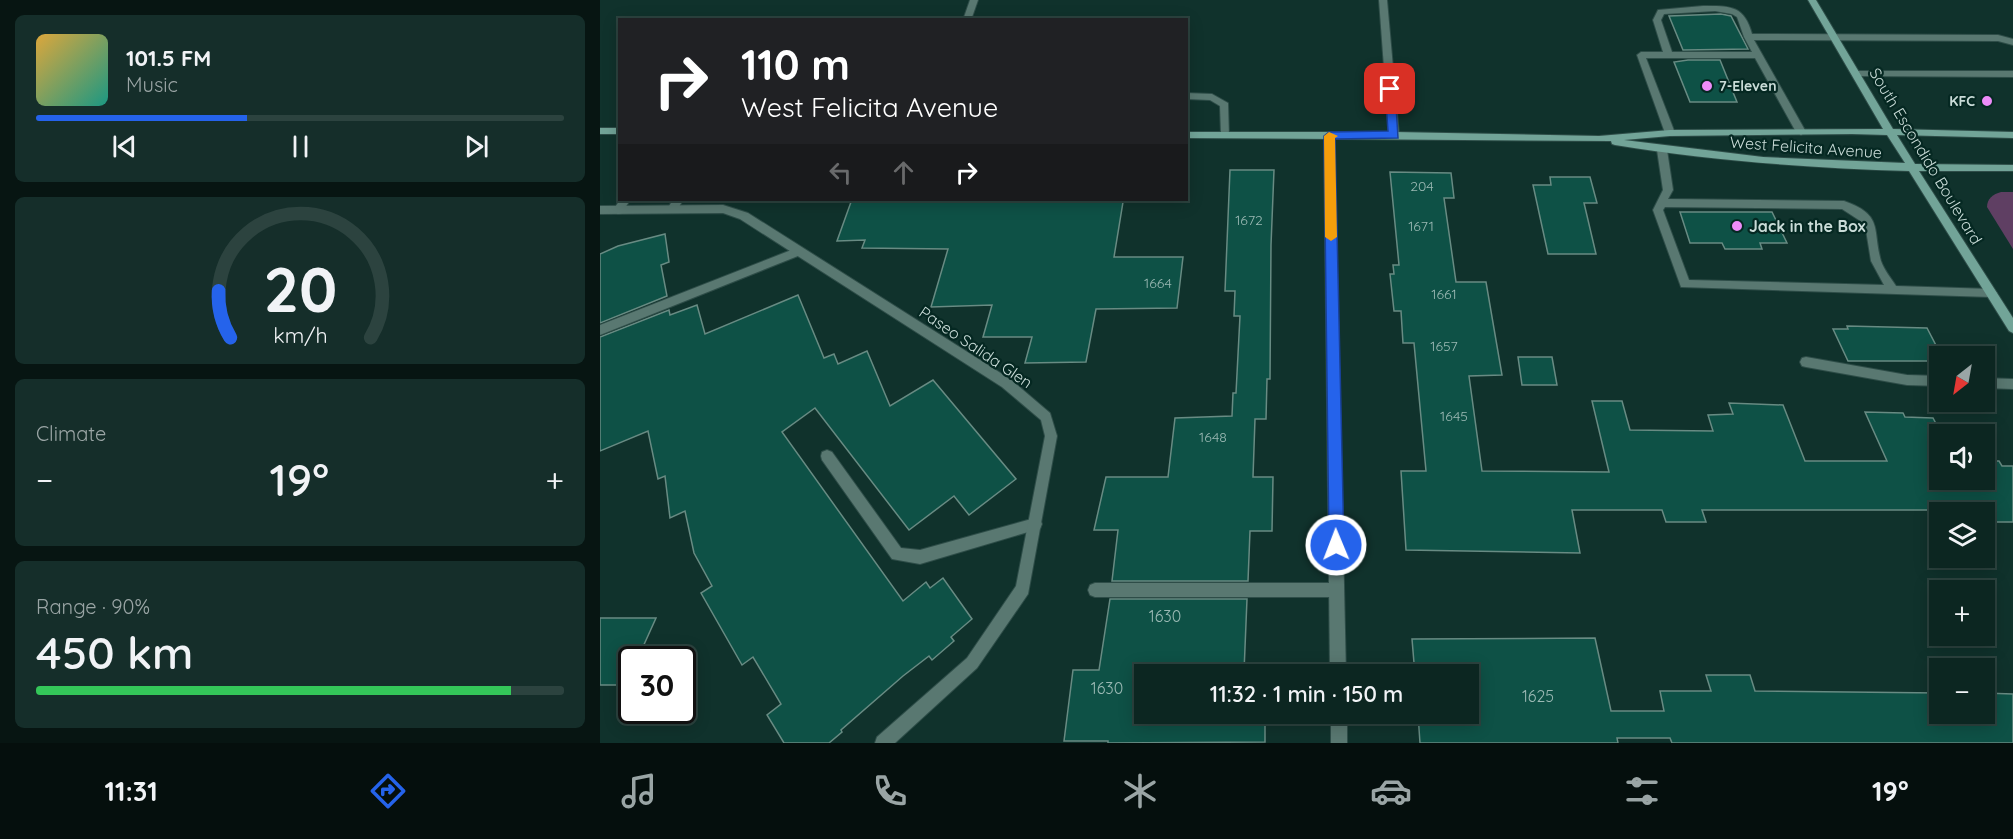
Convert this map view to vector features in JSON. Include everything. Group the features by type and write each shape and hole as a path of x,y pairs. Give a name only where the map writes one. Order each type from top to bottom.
{"main road":[{"name":"South Escondido Boulevard","path":"1812,0 1890,132 2013,328"},
{"path":"600,131 618,131"},
{"name":"West Felicita Avenue","path":"1188,135 1394,135 1599,140 1670,133 1890,132 2013,135"},
{"name":"West Felicita Avenue","path":"1599,140 1662,150 1758,160 1913,168 2013,168"}],"street":[{"path":"968,18 975,0"},
{"path":"1383,0 1394,135"},
{"path":"1668,55 1657,20 1661,12 1706,9 1736,12 1742,16 1756,55 1801,132"},
{"path":"1748,37 1998,38 2013,42"},
{"path":"1670,133 1641,55 1756,55"},
{"path":"1857,74 2013,74"},
{"path":"1188,96 1219,99 1226,105 1226,135"},
{"path":"1329,136 1338,664"},
{"path":"1662,150 1668,190 1658,210 1685,284 1991,293"},
{"path":"1662,202 1844,205 1867,217 1873,230 1876,264 1893,290"},
{"name":"Paseo Salida Glen","path":"600,210 621,205 675,204 723,209 744,216 1006,383 1046,417 1051,436 1023,589 972,663 883,743"},
{"path":"600,330 799,251"},
{"path":"1806,362 1907,380 1929,381"},
{"path":"1995,383 2013,384"},
{"path":"827,456 897,554 920,557 1035,524"},
{"path":"1095,590 1337,590"},
{"path":"1339,724 1339,743"}],"shaded area":[{"path":"2001,192 2013,192 2013,249 1987,207 1991,197"}],"building":[{"name":"7-Eleven","path":"1721,14 1731,16 1748,49 1683,50 1669,16"},
{"name":"7-Eleven","path":"1720,60 1737,102 1690,102 1674,62"},
{"path":"1230,170 1274,170 1270,379 1267,379 1266,419 1255,419 1253,477 1273,477 1272,531 1250,531 1248,581 1112,581 1118,530 1094,530 1106,477 1168,477 1175,418 1232,416 1233,393 1236,393 1240,316 1234,316 1235,291 1225,291"},
{"path":"1390,172 1451,173 1454,198 1444,198 1456,282 1486,282 1502,375 1469,376 1482,471 1609,472 1592,401 1622,401 1630,430 1713,431 1708,415 1733,414 1729,403 1783,405 1805,461 1887,461 1865,412 1903,413 1905,417 1933,418 1936,424 1929,424 1929,490 1995,490 1995,461 1999,461 2002,466 2013,466 2013,522 1995,522 1995,502 1929,502 1929,510 1702,510 1706,522 1666,522 1662,510 1572,510 1580,553 1406,550 1401,471 1426,471 1414,343 1403,343 1401,311 1394,311 1390,274 1394,274 1393,265 1399,265"},
{"path":"1550,177 1590,177 1597,203 1584,203 1596,254 1548,254 1533,185 1551,185"},
{"path":"851,202 1123,202 1114,257 1183,257 1177,308 1096,309 1086,362 1025,363 1032,337 983,337 992,305 931,307 948,249 862,248 865,240 837,241"},
{"path":"1680,212 1772,212 1787,243 1760,243 1762,249 1725,249 1722,243 1690,243"},
{"path":"665,234 669,262 661,265 667,296 600,323 600,254 618,246"},
{"path":"798,295 824,358 834,354 838,364 867,351 890,406 933,380 1016,479 969,515 954,496 909,530 815,408 782,432 903,601 926,582 930,588 943,578 972,619 951,637 954,641 932,660 929,656 903,676 829,743 784,743 767,715 781,704 753,657 742,665 701,593 712,586 694,553 685,511 670,518 665,476 658,479 648,431 600,451 600,337 669,310 670,315 697,305 705,334"},
{"path":"1847,326 1927,328 1936,346 1929,346 1929,361 1848,361 1833,329 1848,329"},
{"path":"1518,357 1552,357 1557,385 1522,385"},
{"path":"1110,599 1247,599 1244,664 1134,664 1134,724 1265,724 1265,742 1064,741 1073,670 1099,670"},
{"path":"600,618 656,618 643,646 618,646 618,685 600,685"},
{"path":"1595,638 1611,711 1664,711 1660,691 1711,691 1706,675 1750,675 1755,691 1929,693 1929,724 1995,724 1995,693 2013,694 2013,743 1672,743 1670,738 1617,738 1618,743 1420,743 1419,724 1479,724 1479,664 1414,664 1412,639"}],"slow traffic":[{"path":"1331,237 1329,136 1332,136"}],"place":[{"name":"7-Eleven","path":"1707,86"},
{"name":"KFC","path":"1987,101"},
{"name":"Jack in the Box","path":"1737,226"}],"route":[{"path":"1336,545 1329,136 1394,135 1390,89"}]}
